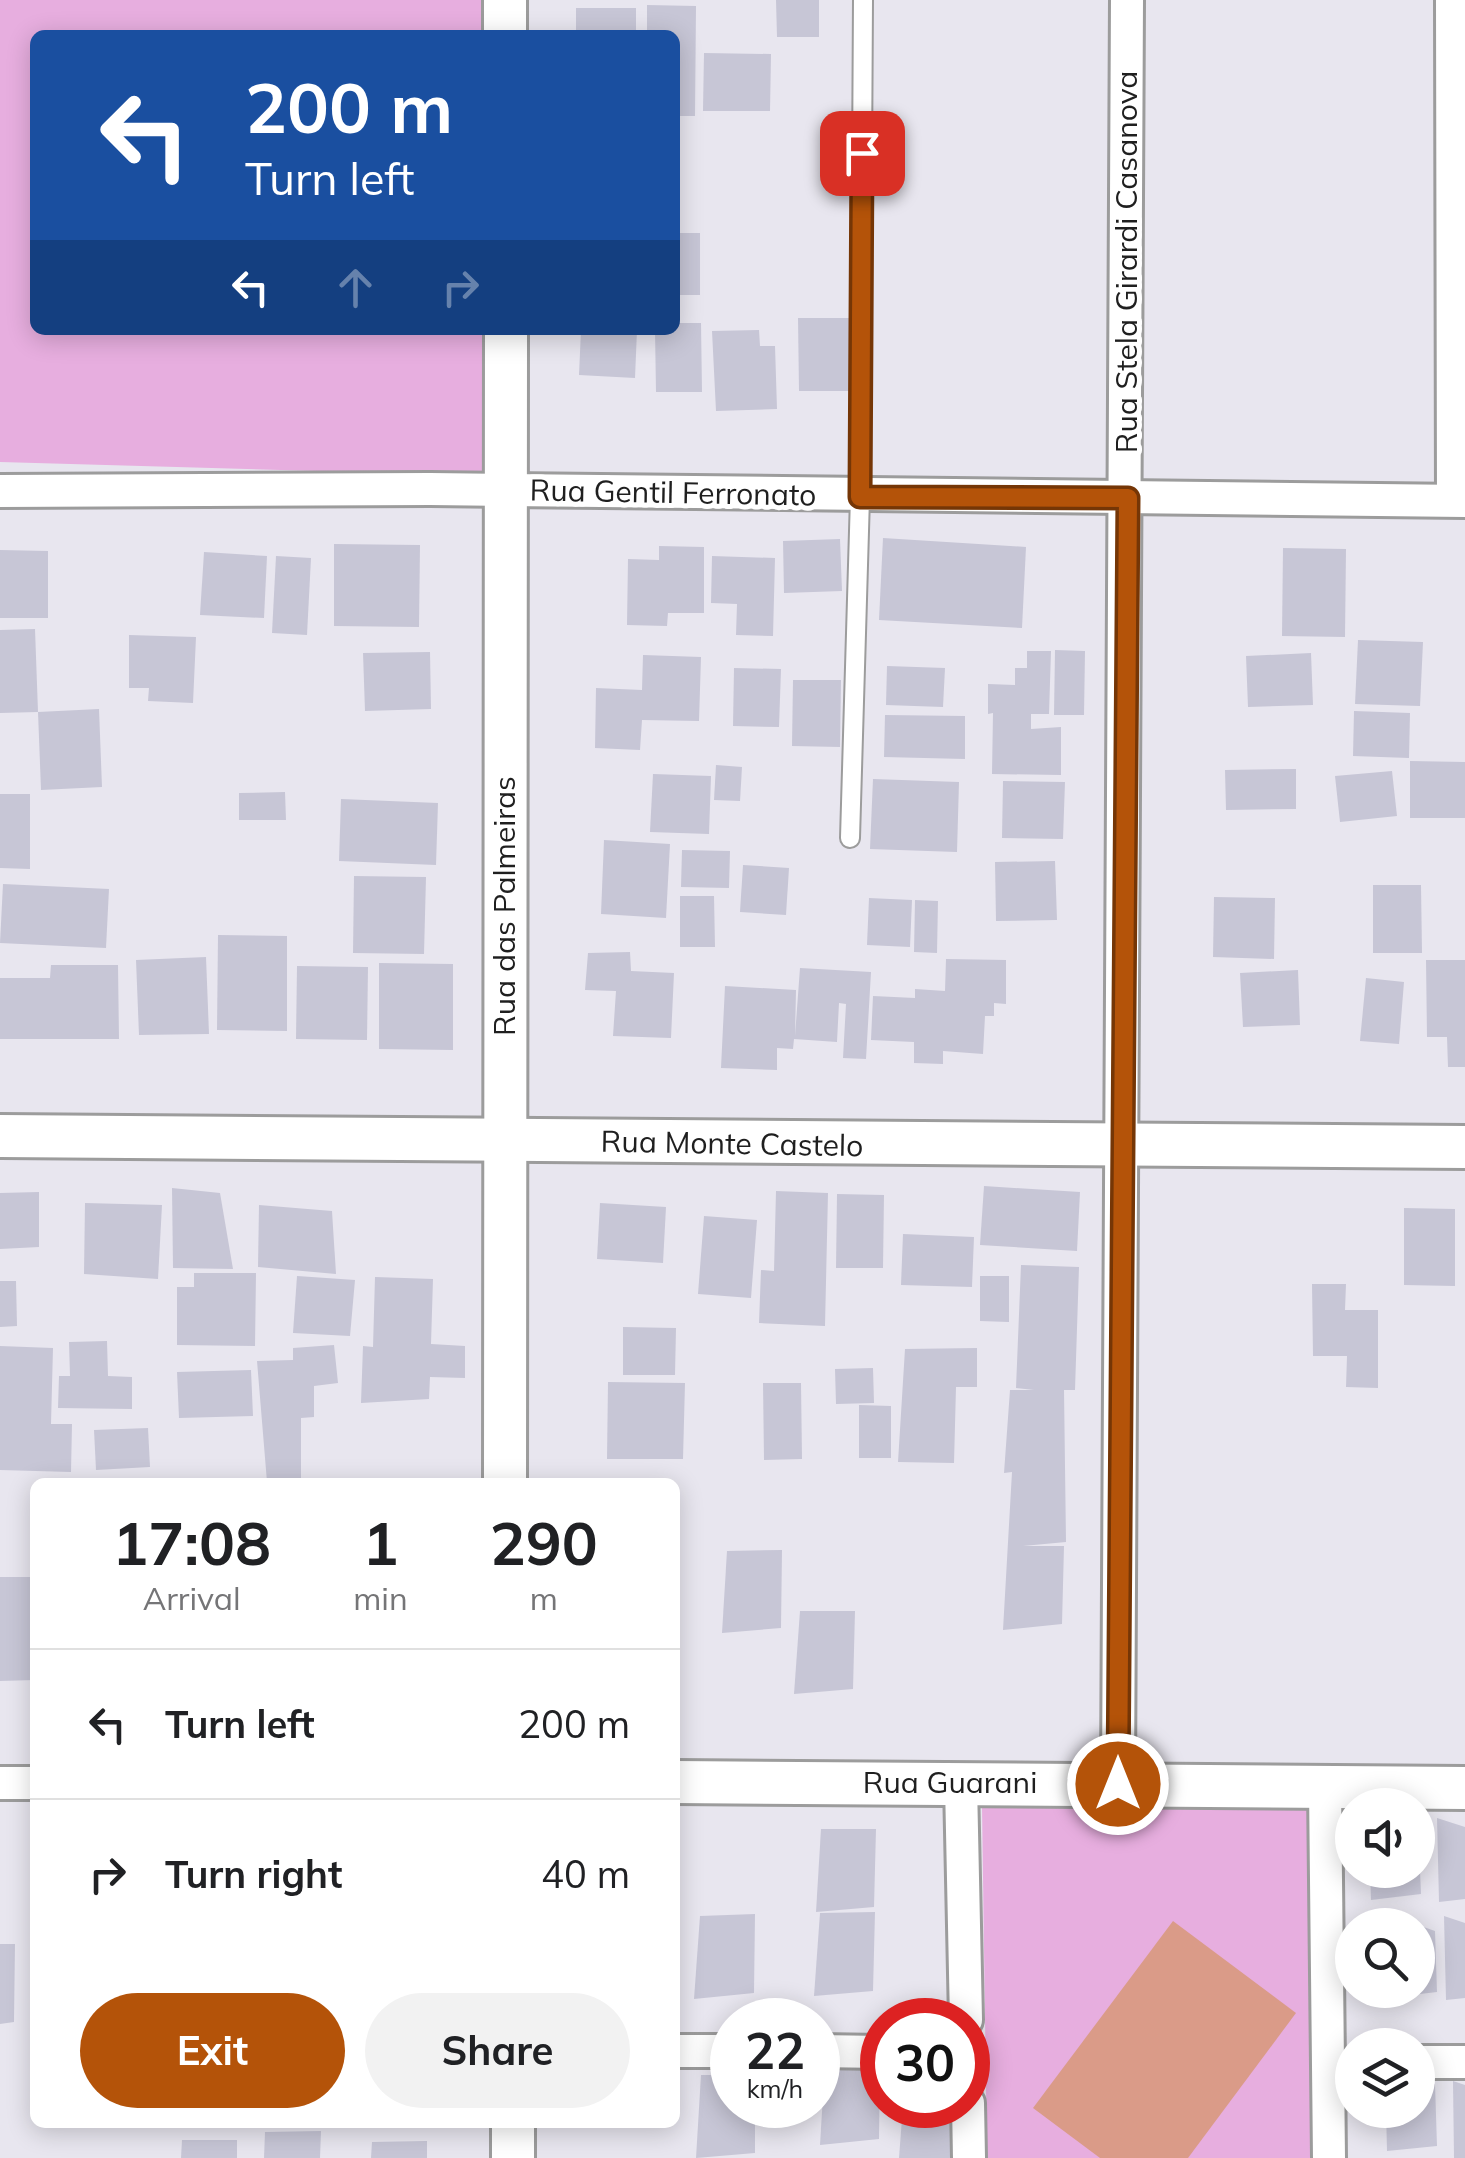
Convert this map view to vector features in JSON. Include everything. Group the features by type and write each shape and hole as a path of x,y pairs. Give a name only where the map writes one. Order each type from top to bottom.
{"street":[{"path":"505,0 505,30"},
{"name":"Rua Stela Girardi Casanova","path":"1118,1784 1128,498 1127,0"},
{"path":"1452,0 1459,500"},
{"name":"Rua das Palmeiras","path":"505,1478 506,335"},
{"name":"Rua Gentil Ferronato","path":"0,491 506,490 860,497 1459,500"},
{"name":"Rua Monte Castelo","path":"0,1136 1123,1148 1465,1146"},
{"name":"Rua Guarani","path":"680,1782 1465,1788"},
{"path":"0,1784 30,1783"},
{"path":"961,1784 966,1998"},
{"path":"1325,1787 1338,2028"},
{"path":"680,2051 710,2051"},
{"path":"1435,2062 1465,2062"},
{"path":"1329,2158 1335,2105"},
{"path":"513,2128 513,2158"},
{"path":"968,2128 969,2158"}],"lane":[{"path":"850,838 860,497 862,0"}],"shaded area":[{"path":"0,0 491,0 491,30 30,30 30,335 495,335 497,476 0,462"},
{"path":"1307,1803 1311,2158 987,2158 990,1998 985,1998 982,1806"},
{"path":"1173,1921 1296,2013 1188,2158 1100,2158 1033,2108"}],"building":[{"path":"776,0 819,0 819,37 777,37"},
{"path":"647,5 696,6 695,116 680,116 680,30 647,30"},
{"path":"576,8 636,8 636,30 576,30"},
{"path":"704,53 771,54 770,111 703,111"},
{"path":"680,233 700,233 700,295 680,295"},
{"path":"798,318 850,318 851,391 799,391"},
{"path":"680,323 701,323 702,392 656,392 655,335 680,335"},
{"path":"759,330 760,346 775,346 777,409 716,411 712,331"},
{"path":"581,335 637,335 635,378 579,375"},
{"path":"883,538 1026,547 1022,628 879,620"},
{"path":"840,539 842,591 784,593 783,541"},
{"path":"334,544 420,545 419,627 334,626"},
{"path":"659,546 704,547 704,613 668,613 667,626 627,625 628,559 659,560"},
{"path":"1283,548 1346,549 1345,637 1282,636"},
{"path":"0,550 48,551 48,618 0,618"},
{"path":"204,552 267,556 264,618 200,615"},
{"path":"276,556 311,558 307,635 272,633"},
{"path":"712,556 775,558 773,636 736,635 737,604 711,603"},
{"path":"35,629 38,712 0,713 0,630"},
{"path":"129,635 196,637 193,703 148,701 149,688 129,688"},
{"path":"1358,640 1423,642 1420,706 1355,704"},
{"path":"1055,650 1085,651 1084,715 1054,715"},
{"path":"1027,651 1051,651 1049,714 1031,714 1031,729 1061,727 1061,775 992,774 993,713 988,714 988,684 1015,685 1015,668 1027,668"},
{"path":"430,652 431,709 365,711 363,653"},
{"path":"1311,653 1313,705 1248,707 1246,656"},
{"path":"643,655 701,657 699,721 642,720 640,750 595,748 596,688 642,690"},
{"path":"887,666 945,668 943,707 886,705"},
{"path":"734,668 781,669 779,727 733,726"},
{"path":"793,680 841,680 840,747 792,746"},
{"path":"99,709 102,787 41,790 38,712"},
{"path":"1354,711 1410,713 1409,758 1353,756"},
{"path":"885,715 965,716 965,759 884,757"},
{"path":"1410,761 1465,762 1465,818 1410,818"},
{"path":"716,765 742,767 740,801 714,800"},
{"path":"1296,769 1296,809 1226,810 1225,770"},
{"path":"1392,771 1397,816 1340,822 1335,776"},
{"path":"653,774 711,776 709,834 650,832"},
{"path":"873,779 959,782 957,852 870,849"},
{"path":"1003,781 1065,782 1063,839 1002,838"},
{"path":"285,792 286,820 239,820 239,793"},
{"path":"0,794 30,794 30,869 0,868"},
{"path":"341,799 438,803 436,865 339,861"},
{"path":"604,840 670,844 666,918 601,914"},
{"path":"682,850 730,851 729,888 681,887"},
{"path":"1055,861 1057,920 996,921 995,862"},
{"path":"743,865 789,868 786,915 740,912"},
{"path":"354,876 426,877 424,954 353,953"},
{"path":"3,884 109,889 106,948 0,943"},
{"path":"1373,885 1421,885 1422,953 1373,953"},
{"path":"680,896 714,896 715,947 680,947"},
{"path":"1214,897 1275,898 1274,959 1213,957"},
{"path":"869,898 912,900 910,947 867,945"},
{"path":"915,900 938,901 937,953 914,952"},
{"path":"218,935 287,936 287,1031 217,1030"},
{"path":"630,952 631,971 674,973 671,1038 613,1036 616,991 585,990 588,953"},
{"path":"206,957 209,1034 139,1035 136,960"},
{"path":"946,959 1006,960 1006,1004 994,1003 994,1016 985,1016 983,1054 943,1051 943,1064 914,1063 914,1042 871,1040 873,996 915,998 915,989 945,991"},
{"path":"1426,960 1465,960 1465,1067 1448,1067 1447,1037 1427,1037"},
{"path":"379,963 453,964 453,1050 379,1049"},
{"path":"51,965 118,965 119,1039 0,1039 0,978 50,978"},
{"path":"297,966 368,967 367,1040 296,1039"},
{"path":"800,968 871,972 866,1059 843,1058 846,1004 839,1003 837,1042 794,1039 793,1049 777,1048 777,1070 721,1068 725,986 796,990 795,1036"},
{"path":"1298,970 1300,1025 1243,1027 1240,973"},
{"path":"1366,978 1404,982 1399,1044 1360,1041"},
{"path":"984,1186 1080,1192 1077,1251 980,1245"},
{"path":"172,1188 220,1193 233,1269 173,1268"},
{"path":"776,1191 828,1193 825,1326 759,1323 761,1270 774,1271"},
{"path":"39,1192 39,1247 0,1249 0,1193"},
{"path":"837,1194 884,1195 883,1268 836,1268"},
{"path":"85,1203 162,1205 158,1279 84,1274"},
{"path":"600,1203 666,1207 663,1263 597,1259"},
{"path":"259,1205 332,1211 336,1274 258,1267"},
{"path":"1404,1208 1455,1209 1455,1286 1404,1285"},
{"path":"704,1216 757,1220 751,1298 698,1294"},
{"path":"903,1234 974,1237 972,1287 901,1285"},
{"path":"1021,1265 1079,1267 1075,1390 1064,1390 1066,1542 1023,1546 1064,1546 1062,1624 1003,1630 1012,1472 1004,1473 1010,1390 1034,1390 1016,1388"},
{"path":"194,1273 256,1273 255,1346 177,1345 177,1287 194,1287"},
{"path":"297,1276 355,1280 350,1336 293,1333"},
{"path":"980,1276 1009,1276 1009,1322 980,1321"},
{"path":"375,1277 433,1279 431,1344 465,1346 465,1378 430,1377 429,1399 361,1403 363,1346 373,1347"},
{"path":"0,1281 16,1281 17,1326 0,1327"},
{"path":"1312,1284 1346,1284 1345,1310 1378,1310 1378,1388 1346,1387 1347,1356 1313,1356"},
{"path":"623,1327 676,1328 675,1375 623,1375"},
{"path":"107,1341 108,1376 132,1377 132,1409 58,1408 59,1376 70,1376 69,1342"},
{"path":"334,1345 338,1383 314,1386 314,1417 301,1418 301,1478 267,1478 257,1361 293,1360 293,1348"},
{"path":"0,1346 53,1348 51,1424 72,1424 71,1472 0,1470"},
{"path":"977,1348 977,1387 956,1387 954,1463 898,1462 905,1349"},
{"path":"873,1368 874,1403 836,1404 835,1369"},
{"path":"251,1370 253,1416 179,1418 177,1372"},
{"path":"608,1382 685,1383 683,1459 607,1459"},
{"path":"763,1383 801,1383 802,1459 764,1460"},
{"path":"859,1405 891,1406 891,1458 859,1458"},
{"path":"148,1428 150,1467 96,1470 94,1430"},
{"path":"782,1550 781,1628 722,1633 727,1551"},
{"path":"0,1577 30,1577 30,1680 0,1681"},
{"path":"800,1611 855,1611 853,1689 794,1694"},
{"path":"1437,1818 1465,1827 1465,1899 1439,1902"},
{"path":"821,1829 876,1829 874,1907 816,1912"},
{"path":"1371,1888 1421,1888 1421,1894 1371,1900"},
{"path":"875,1912 873,1991 814,1996 820,1913"},
{"path":"755,1914 754,1993 694,1999 700,1916"},
{"path":"1444,1916 1465,1923 1465,1998 1446,2000"},
{"path":"0,1944 15,1944 14,2022 0,2024"},
{"path":"860,2061 860,2128 879,2128 879,2139 820,2145 821,2128 840,2128 840,2062"},
{"path":"701,2075 710,2075 710,2128 755,2128 755,2153 696,2158"},
{"path":"1453,2081 1465,2085 1465,2158 1454,2158"},
{"path":"1435,2084 1437,2146 1387,2151 1386,2128 1435,2128"},
{"path":"901,2128 959,2128 958,2158 899,2158"},
{"path":"321,2131 320,2158 264,2158 265,2132"},
{"path":"182,2140 237,2140 237,2158 181,2158"},
{"path":"427,2141 427,2158 371,2158 372,2142"}],"route":[{"path":"862,153 860,497 1128,498 1118,1784"}]}
